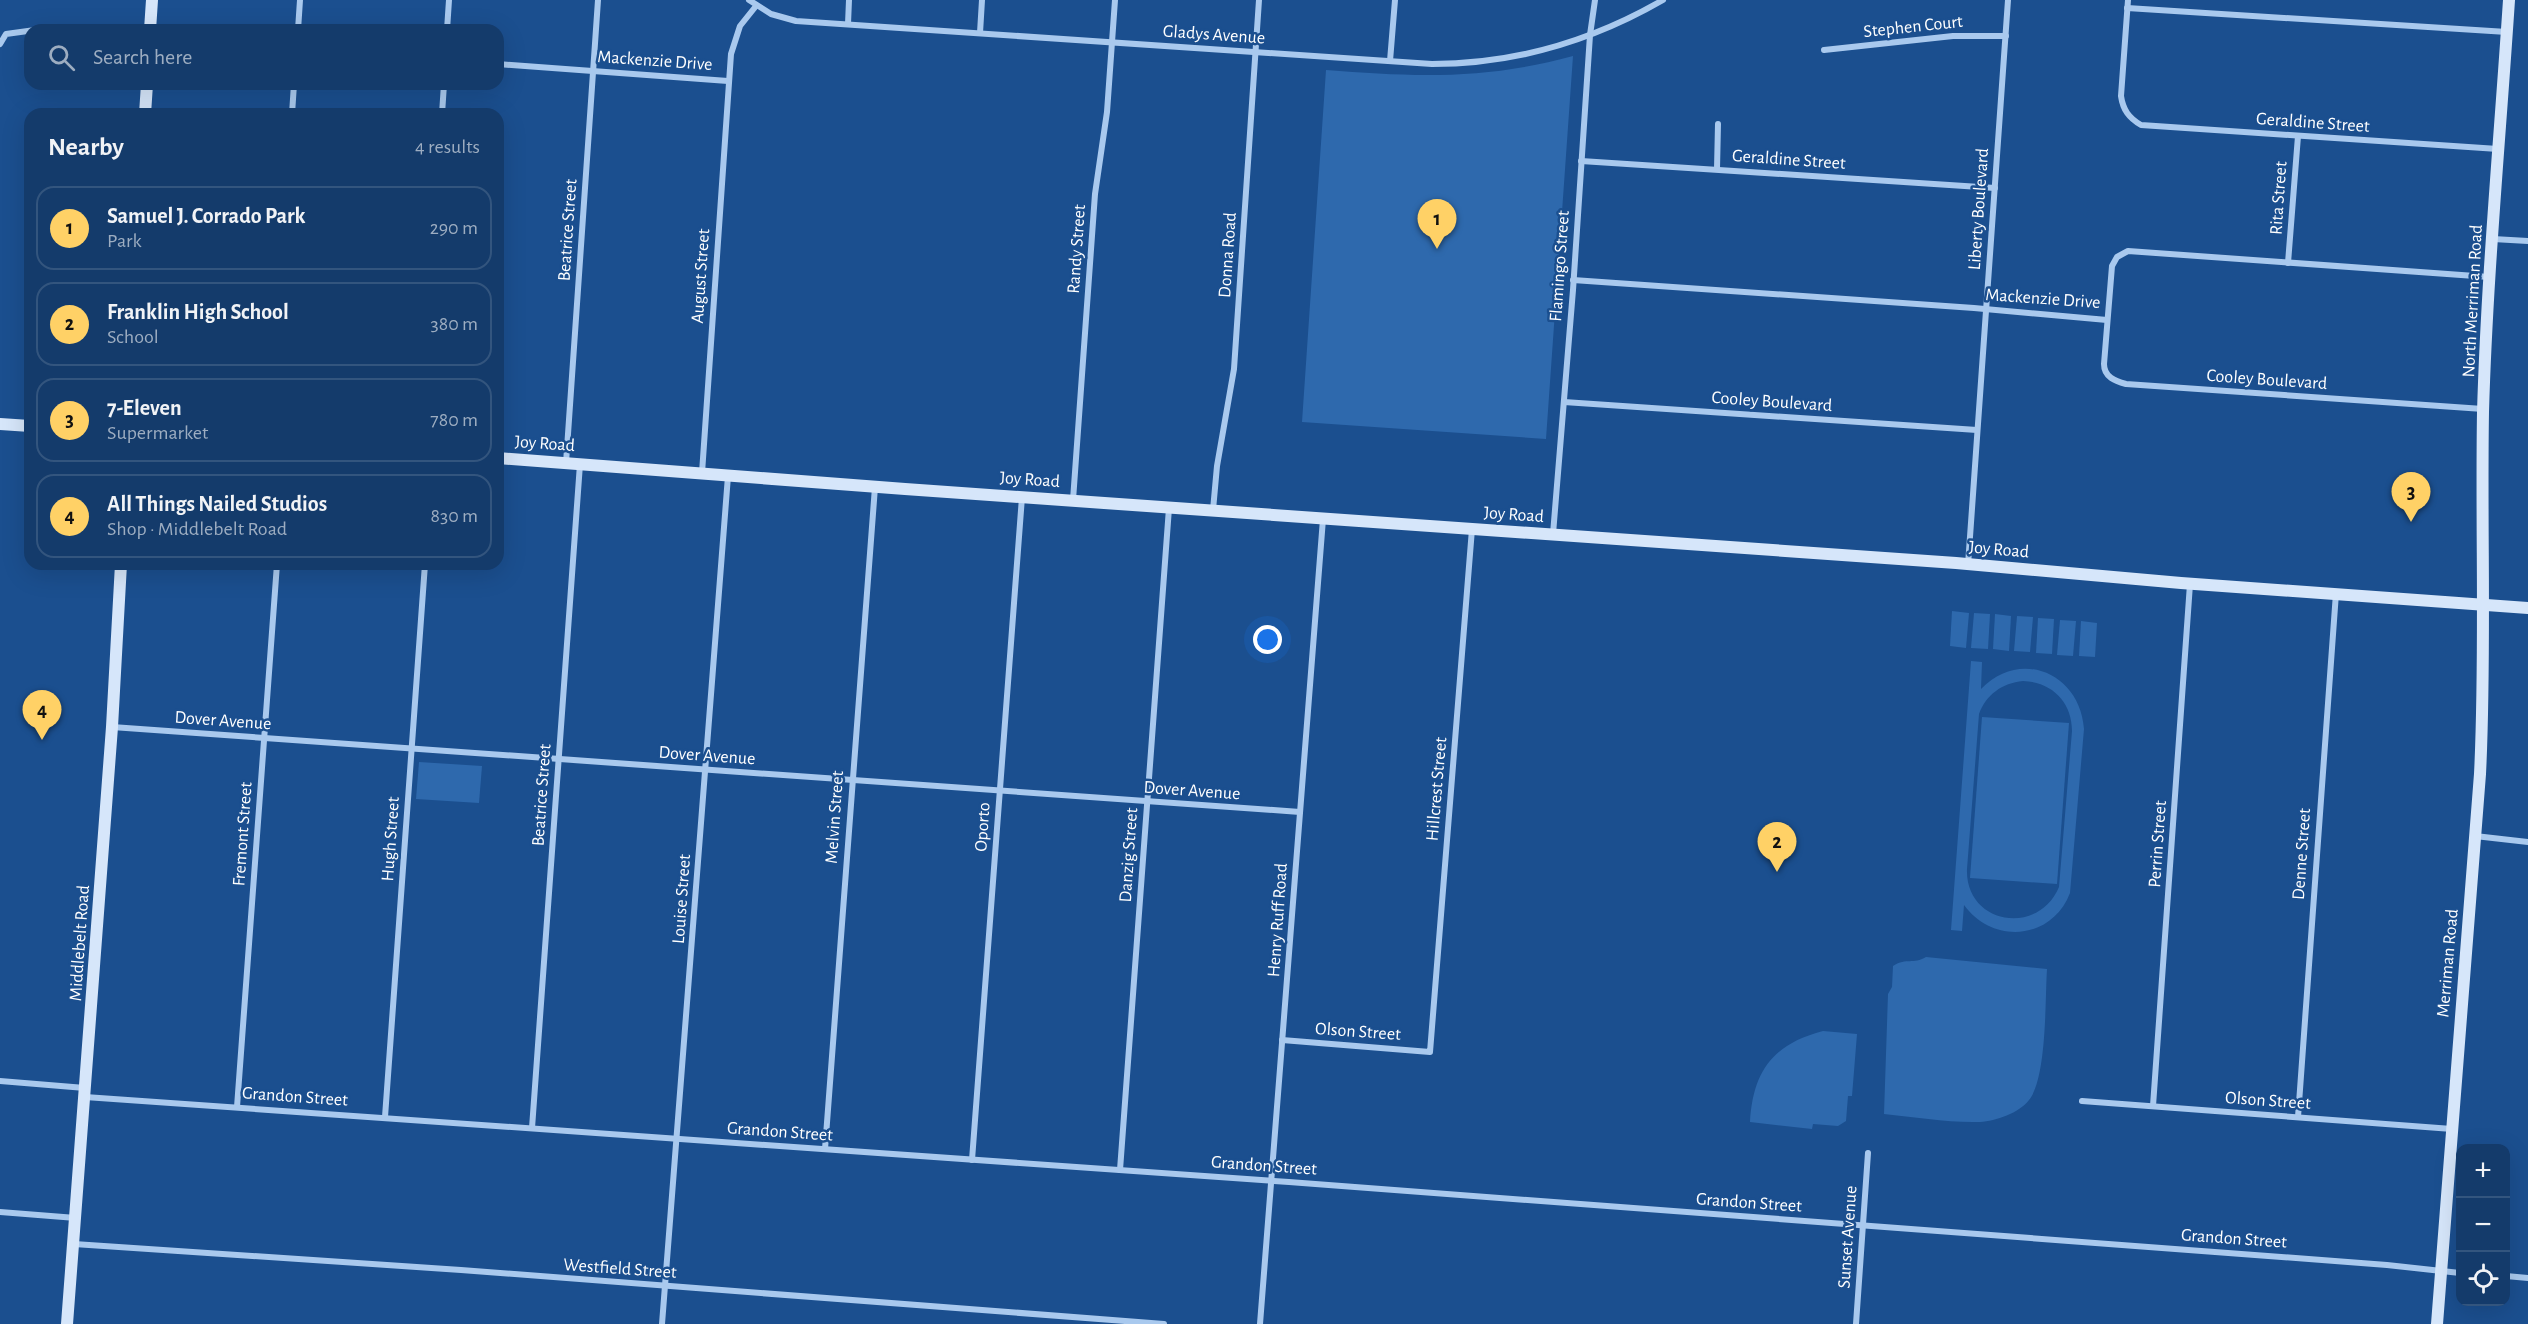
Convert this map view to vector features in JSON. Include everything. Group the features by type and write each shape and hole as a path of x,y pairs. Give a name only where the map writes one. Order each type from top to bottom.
{"main road":[{"path":"150,24 152,0"},
{"name":"North Merriman Road","path":"2482,604 2484,409 2509,0"},
{"path":"145,108 147,90"},
{"path":"0,424 24,426"},
{"name":"Joy Road","path":"504,458 1553,534 2528,608"},
{"name":"Middlebelt Road","path":"68,1324 112,727 121,570"},
{"name":"Merriman Road","path":"2437,1324 2475,836 2483,706 2482,604"}],"street":[{"path":"298,24 300,0"},
{"path":"447,24 449,0"},
{"name":"Beatrice Street","path":"566,463 598,0"},
{"path":"749,0 756,6"},
{"path":"848,24 849,0"},
{"path":"980,33 982,0"},
{"name":"Randy Street","path":"1073,500 1095,194 1107,112 1115,0"},
{"name":"Donna Road","path":"1213,510 1217,466 1234,369 1259,0"},
{"path":"1390,61 1395,0"},
{"name":"Flamingo Street","path":"1553,534 1574,280 1590,35 1595,0"},
{"name":"Gladys Avenue","path":"756,6 780,18 796,21 1456,64 1496,59 1569,43 1635,15 1663,0"},
{"name":"Liberty Boulevard","path":"1968,565 2008,0"},
{"path":"2127,4 2507,32"},
{"name":"Geraldine Street","path":"2127,4 2121,96 2124,110 2141,124 2154,127 2499,149"},
{"name":"Mackenzie Drive","path":"504,64 728,81 735,39 745,18 756,6"},
{"path":"0,44 6,34 24,32"},
{"name":"Stephen Court","path":"1824,50 1953,36 2006,36"},
{"name":"August Street","path":"702,473 728,81"},
{"path":"292,108 294,90"},
{"path":"442,108 444,90"},
{"path":"1717,169 1718,124"},
{"name":"Rita Street","path":"2288,263 2298,136"},
{"name":"Geraldine Street","path":"1581,161 1995,188"},
{"path":"2493,239 2528,241"},
{"name":"Mackenzie Drive","path":"1574,280 2107,320 2112,266 2123,252 2137,251 2491,278"},
{"name":"Cooley Boulevard","path":"2107,320 2104,369 2113,380 2120,382 2484,409"},
{"name":"Cooley Boulevard","path":"1564,402 1977,430"},
{"name":"Beatrice Street","path":"532,1128 580,464"},
{"name":"Louise Street","path":"663,1324 728,475"},
{"name":"Melvin Street","path":"825,1149 875,486"},
{"name":"Oporto","path":"972,1160 1022,496"},
{"name":"Danzig Street","path":"1120,1170 1169,507"},
{"name":"Henry Ruff Road","path":"1260,1324 1324,518"},
{"name":"Hillcrest Street","path":"1430,1052 1472,529"},
{"name":"Fremont Street","path":"237,1107 277,570"},
{"name":"Hugh Street","path":"385,1117 425,570"},
{"name":"Perrin Street","path":"2153,1106 2190,584"},
{"name":"Denne Street","path":"2298,1117 2332,620 2336,593"},
{"name":"Dover Avenue","path":"112,727 1300,812"},
{"path":"2475,836 2528,842"},
{"name":"Olson Street","path":"1282,1040 1430,1052"},
{"name":"Grandon Street","path":"0,1081 237,1107 1272,1181 2441,1269 2456,1272"},
{"name":"Olson Street","path":"2082,1101 2452,1129"},
{"name":"Sunset Avenue","path":"1856,1324 1868,1153"},
{"path":"0,1212 76,1218"},
{"name":"Westfield Street","path":"74,1244 461,1270 1164,1324"},
{"path":"2510,1276 2528,1278"}],"shaded area":[{"path":"1573,56 1546,439 1302,422 1326,70 1450,75 1510,69"},
{"path":"1952,611 1969,613 1966,648 1950,646"},
{"path":"1974,613 1990,614 1988,649 1971,648"},
{"path":"1995,614 2011,616 2009,651 1993,649"},
{"path":"2017,616 2033,617 2030,652 2014,651"},
{"path":"2038,618 2054,619 2052,654 2036,653"},
{"path":"2060,620 2076,621 2073,656 2057,655"},
{"path":"2081,621 2097,623 2095,657 2079,656"},
{"path":"1971,661 1982,662 1981,689 1996,677 2013,670 2030,669 2046,673 2060,681 2072,693 2080,710 2084,729 2070,893 2061,909 2050,920 2036,928 2021,932 1990,927 1976,918 1964,905 1962,931 1951,930","holes":["2015,682 2033,682 2043,685 2058,696 2064,703 2071,721 2059,887 2049,903 2035,913 2020,918 2004,917 1990,912 1978,902 1970,888 1967,869 1979,714 1990,696 2002,687"]},
{"path":"1982,717 2069,723 2057,884 1970,878"},
{"path":"419,762 482,766 479,803 416,799"},
{"path":"1926,957 2047,969 2042,1057 2035,1089 2025,1105 2000,1118 1980,1122 1944,1121 1884,1114 1888,994 1892,987 1893,966"},
{"path":"1823,1031 1857,1034 1852,1096 1848,1096 1846,1121 1838,1126 1813,1124 1812,1129 1750,1122 1756,1088 1769,1062 1791,1044"}],"place":[{"name":"Samuel J. Corrado Park","path":"1437,249"},
{"name":"7-Eleven","path":"2411,522"},
{"name":"All Things Nailed Studios","path":"42,740"},
{"name":"Franklin High School","path":"1777,872"}]}
